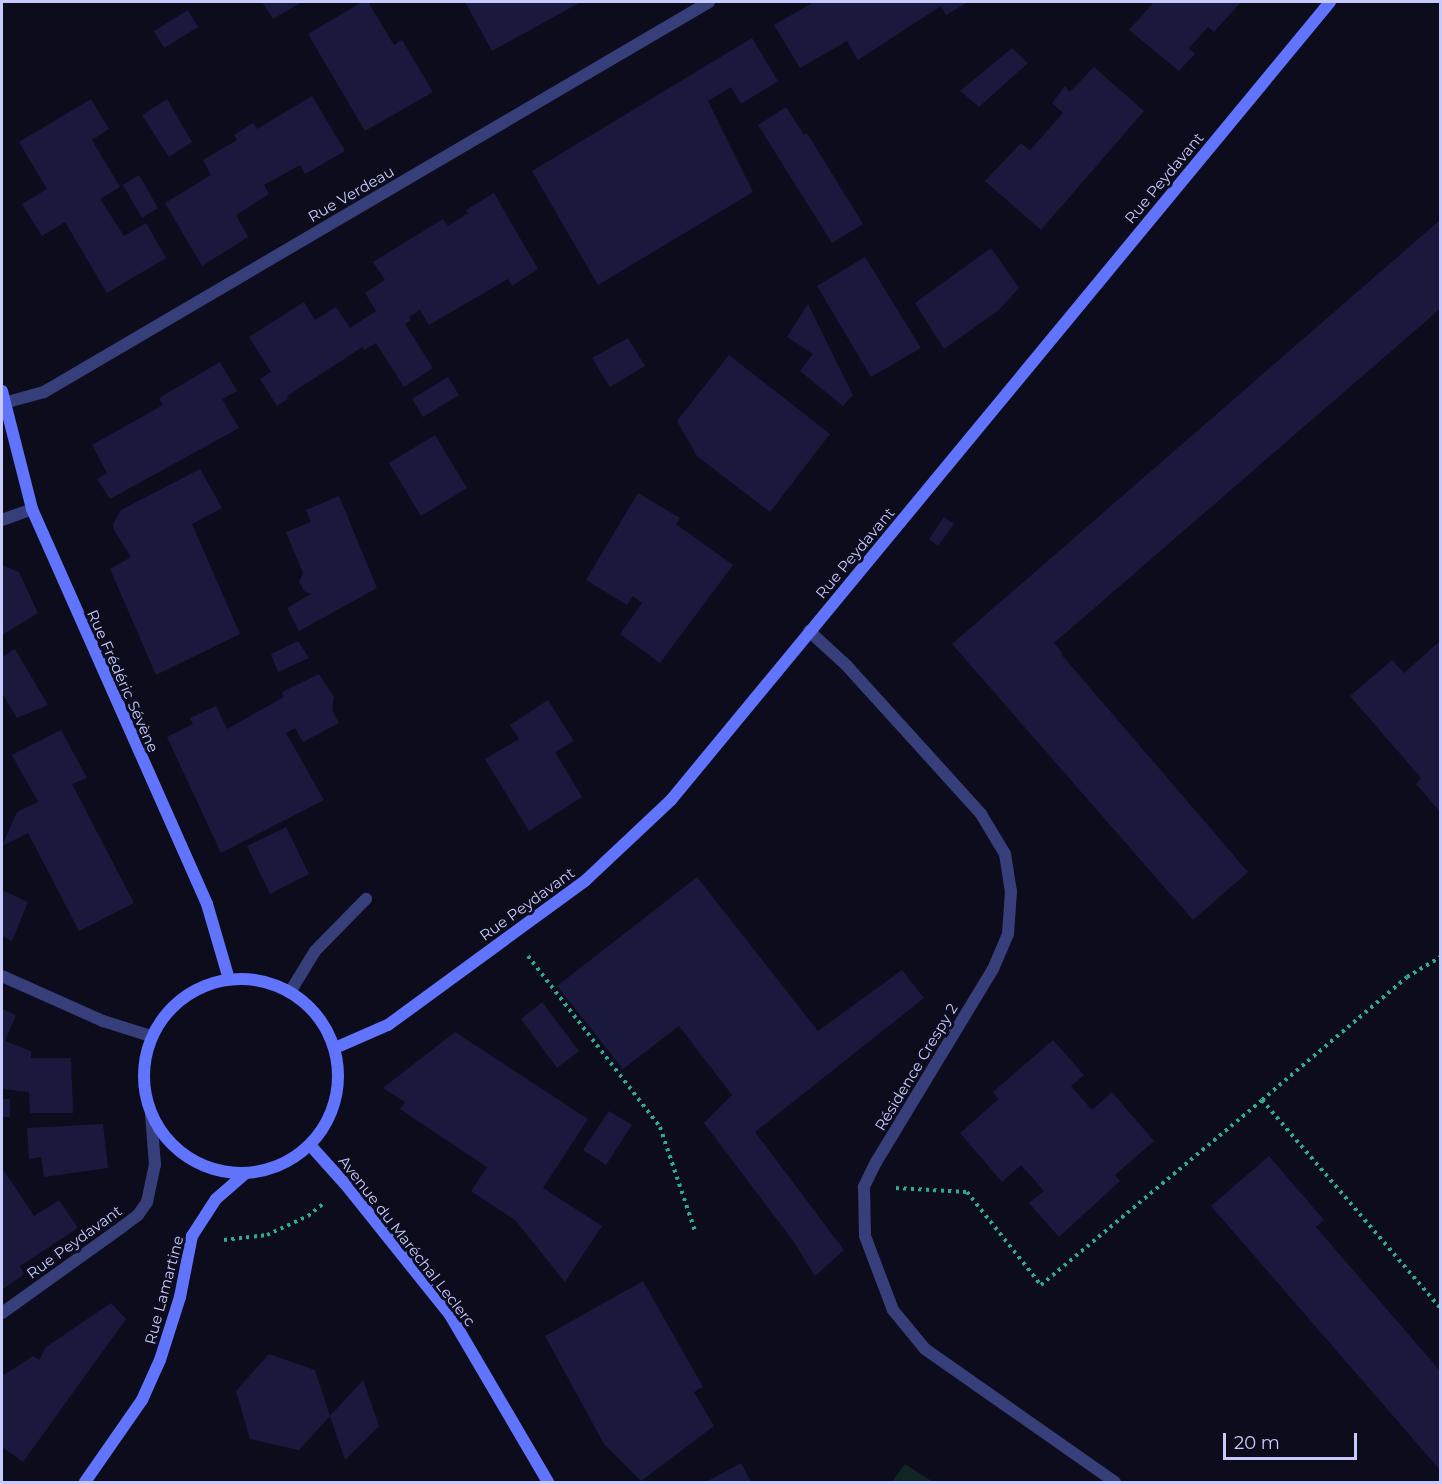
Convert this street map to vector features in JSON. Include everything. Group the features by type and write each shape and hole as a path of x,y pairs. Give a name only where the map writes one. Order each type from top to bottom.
{"street":[{"name":"Rue Verdeau","path":"3,397 44,392 709,2"},
{"name":"Rue Peydavant","path":"335,1048 388,1025 586,880 671,800 1330,2"},
{"name":"Rue Frédéric Sévène","path":"3,397 32,509 207,904 229,979"},
{"path":"2,520 32,509"},
{"name":"Résidence Crespy 2","path":"809,632 847,666 981,814 1005,855 1011,891 1008,934 993,969 876,1162 864,1187 865,1236 893,1310 919,1342 963,1378 1115,1482"},
{"path":"290,992 315,951 366,899"},
{"path":"2,976 102,1021 151,1036"},
{"path":"229,979 261,980 290,992 310,1006 325,1026 335,1048 339,1074 336,1100 326,1124 310,1145 291,1160 269,1170 245,1174 215,1170 188,1158 166,1139 151,1114 144,1088 144,1061 151,1036 170,1007 197,988 229,979"},
{"name":"Rue Peydavant","path":"2,1313 138,1215 147,1202 153,1184 155,1165 151,1114"},
{"name":"Avenue du Maréchal Leclerc","path":"310,1145 346,1185 450,1315 548,1482"},
{"name":"Rue Lamartine","path":"85,1482 142,1400 160,1360 180,1297 192,1236 216,1199 245,1174"}],"path":[{"path":"511,934 660,1127 694,1231"},
{"path":"864,1187 967,1192 1041,1285 1407,977 1440,957"},
{"path":"1262,1100 1440,1308"}],"green space":[{"path":"905,1464 933,1482 892,1482"}],"building":[{"path":"262,2 302,2 273,19"},
{"path":"362,2 368,2 394,45 402,40 433,92 365,131 308,34"},
{"path":"465,2 581,2 492,51"},
{"path":"814,2 968,2 946,15 941,6 858,60 847,41 800,68 774,25"},
{"path":"1154,2 1241,2 1214,32 1208,27 1189,48 1195,54 1179,71 1129,30"},
{"path":"188,10 198,27 164,48 154,31"},
{"path":"752,38 778,81 741,104 731,87 708,101 753,192 598,285 532,171"},
{"path":"1012,48 1028,63 979,107 960,91"},
{"path":"1094,67 1144,111 1041,230 985,181 1021,143 1030,150 1063,113 1052,103 1065,86 1070,92"},
{"path":"312,96 345,151 305,174 300,165 264,185 269,194 236,215 248,237 202,266 165,203 211,175 203,160 237,140 234,135 253,123 257,129"},
{"path":"91,99 109,129 92,140 120,187 100,199 124,236 146,223 166,258 107,293 65,222 42,236 22,204 47,189 19,142"},
{"path":"167,99 192,142 169,157 142,115"},
{"path":"786,107 804,135 807,133 863,224 832,243 758,125"},
{"path":"139,175 158,208 142,218 123,185"},
{"path":"494,193 538,269 512,286 508,279 429,325 420,310 409,317 411,320 405,324 433,368 404,387 376,343 364,350 362,347 287,396 289,398 277,406 260,379 271,372 249,337 304,302 315,320 336,307 350,328 376,311 365,293 385,280 373,262 443,219 448,226 468,213 466,210"},
{"path":"1440,220 1440,309 1054,643 1248,872 1193,920 952,644"},
{"path":"991,248 1019,288 999,310 944,349 915,303"},
{"path":"865,257 921,348 871,377 817,286"},
{"path":"808,304 853,395 843,406 800,371 813,354 787,337"},
{"path":"628,338 645,366 610,387 592,358"},
{"path":"729,355 830,434 770,512 697,456 677,421"},
{"path":"220,362 237,391 222,399 239,428 110,499 97,479 107,473 92,445 163,405 159,398"},
{"path":"448,377 459,395 423,417 412,399"},
{"path":"435,435 467,488 421,516 389,463"},
{"path":"200,469 222,508 192,524 240,634 156,675 110,569 131,557 114,530 113,524 121,510"},
{"path":"638,493 680,518 676,524 733,565 660,663 620,634 642,603 633,596 627,605 586,580"},
{"path":"339,496 377,588 299,631 287,608 311,594 304,591 299,582 303,573 286,532 311,522 306,510"},
{"path":"944,517 954,524 938,546 929,539"},
{"path":"2,565 19,572 38,613 2,635"},
{"path":"298,641 309,658 278,672 271,654"},
{"path":"1440,641 1440,812 1416,784 1421,778 1350,696 1392,660 1404,673"},
{"path":"15,649 48,705 17,718 2,693 2,657"},
{"path":"319,674 334,697 332,710 339,723 303,742 295,728 286,733 324,800 221,853 167,737 193,724 190,718 216,706 227,729 284,697 282,692"},
{"path":"548,700 574,741 555,752 582,797 529,831 485,759 519,739 510,725"},
{"path":"61,730 87,778 72,784 134,903 79,931 28,833 2,846 17,812 38,802 12,755"},
{"path":"286,827 309,874 270,894 247,846"},
{"path":"697,877 818,1031 902,970 924,998 755,1132 844,1250 815,1276 794,1242 704,1123 732,1095 679,1026 623,1069 557,986"},
{"path":"2,890 28,902 12,941 2,936"},
{"path":"542,1002 579,1051 557,1068 521,1019"},
{"path":"2,1009 16,1015 5,1041 31,1051 31,1058 71,1058 73,1113 30,1113 29,1092 2,1089"},
{"path":"455,1032 588,1119 543,1188 602,1226 565,1282 515,1220 471,1191 487,1167 400,1109 405,1102 383,1088"},
{"path":"1053,1040 1084,1075 1071,1086 1092,1110 1112,1092 1154,1141 1115,1175 1120,1181 1059,1237 1029,1203 1044,1191 1021,1165 1002,1182 960,1133 999,1099 993,1092"},
{"path":"2,1099 10,1099 10,1117 2,1117"},
{"path":"609,1111 632,1125 606,1165 583,1150"},
{"path":"103,1124 108,1168 44,1177 41,1157 29,1159 27,1128"},
{"path":"1269,1156 1324,1220 1316,1227 1440,1371 1440,1470 1211,1206"},
{"path":"4,1171 34,1216 59,1200 78,1228 20,1266 24,1274 2,1290 2,1172"},
{"path":"643,1281 703,1387 694,1392 714,1426 641,1481 604,1444 545,1336"},
{"path":"111,1303 126,1319 23,1462 2,1447 2,1376 33,1356 39,1360 46,1347"},
{"path":"269,1354 315,1370 330,1416 299,1450 250,1439 236,1391"},
{"path":"363,1380 379,1426 345,1460 330,1416"},
{"path":"741,1463 751,1482 706,1482"}]}
